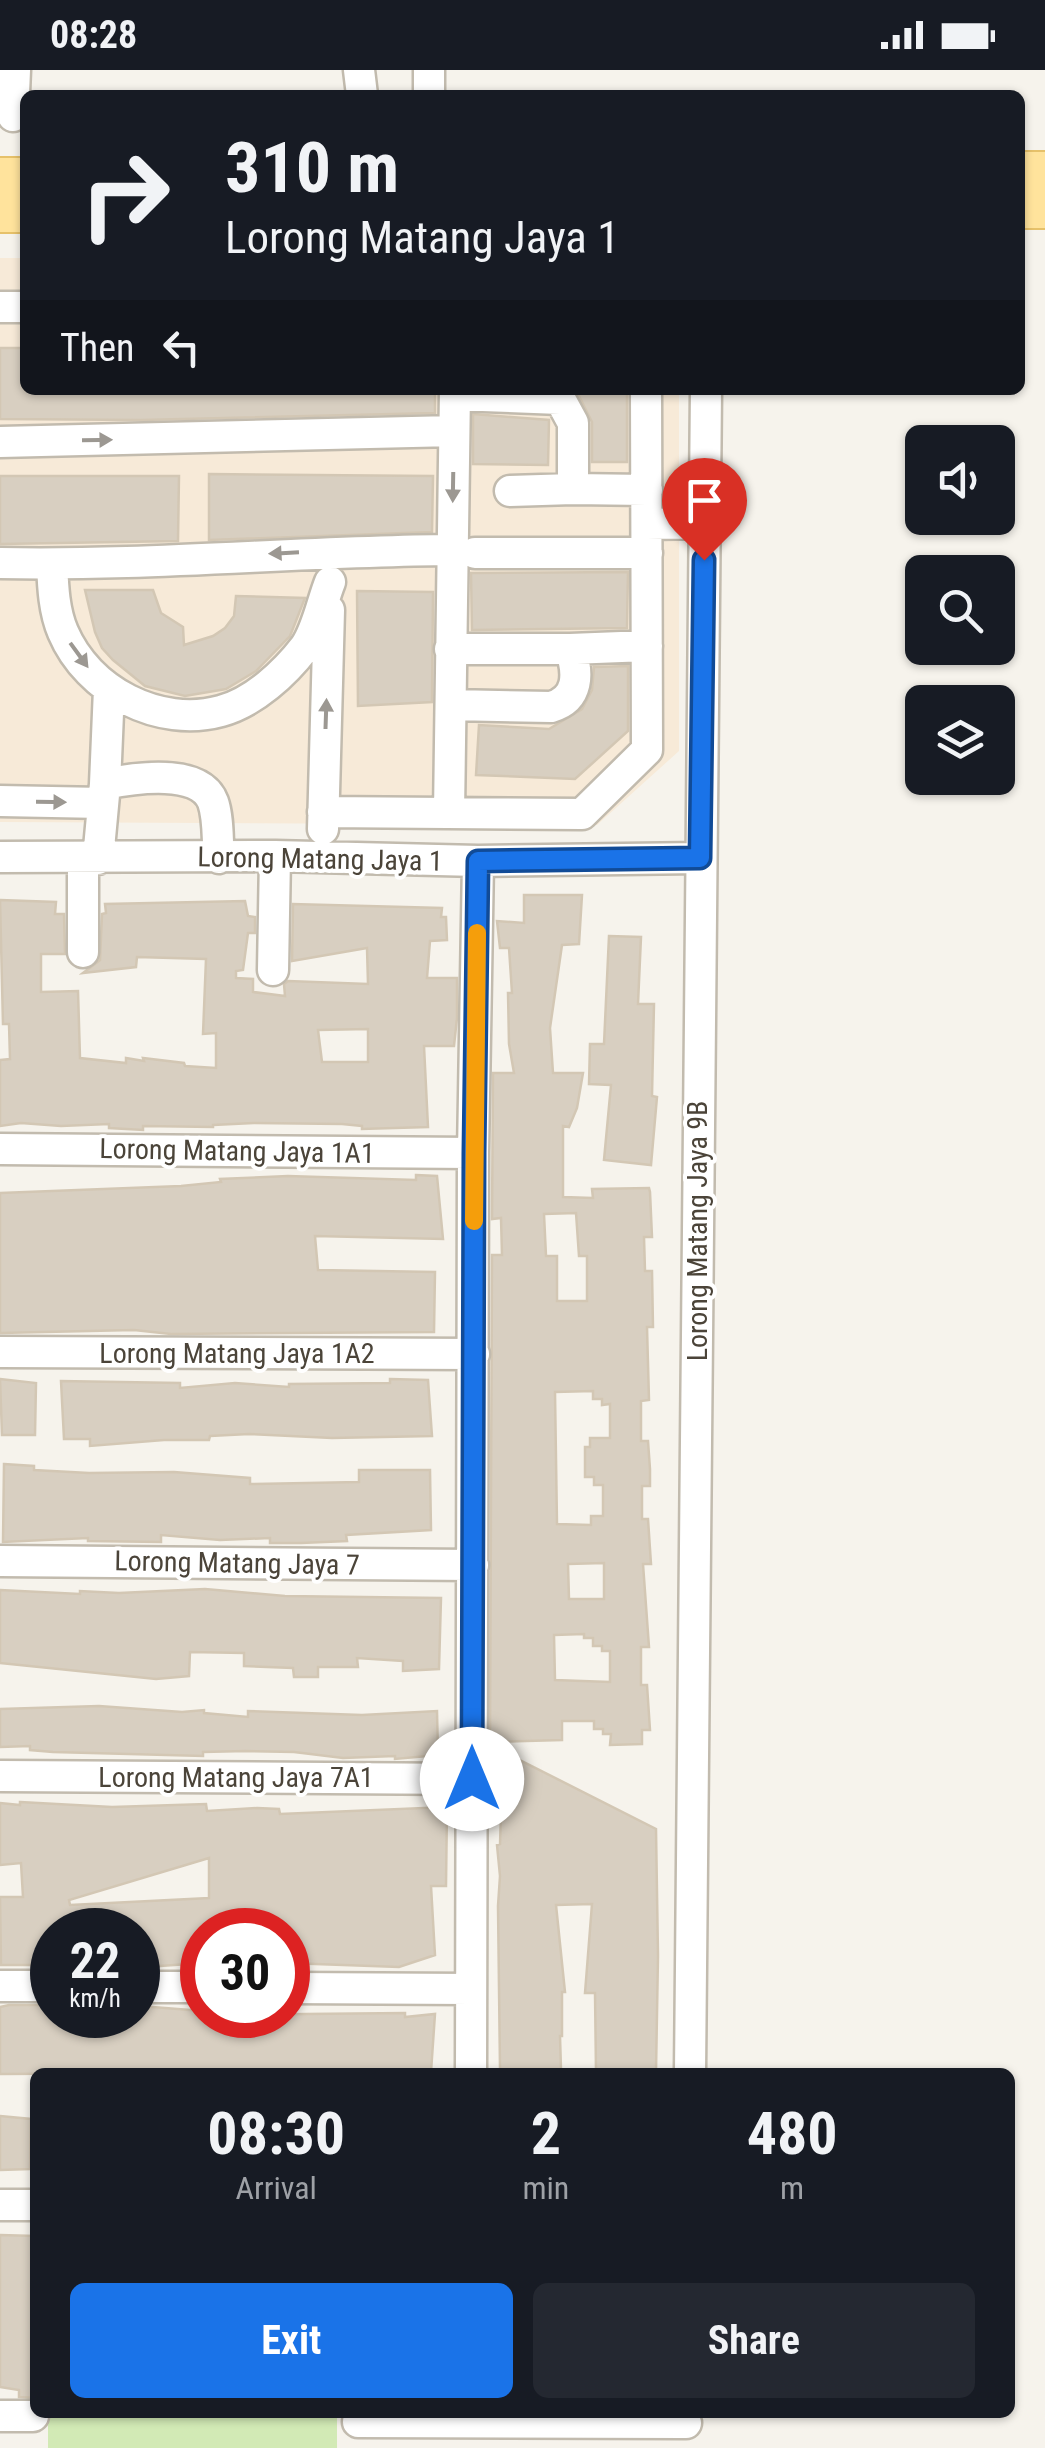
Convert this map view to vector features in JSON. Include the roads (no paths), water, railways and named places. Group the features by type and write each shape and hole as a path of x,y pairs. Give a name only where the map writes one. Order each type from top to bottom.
{"street":[{"path":"13,116 15,70"},
{"path":"449,813 450,649 463,551 455,395"},
{"path":"500,395 560,399 573,423 573,489"},
{"path":"322,812 582,814 647,750 646,395"},
{"name":"Lorong Matang Jaya 9B","path":"690,2068 706,395"},
{"path":"0,442 454,430"},
{"path":"510,491 647,490"},
{"path":"0,564 329,550 463,551 647,539 704,523"},
{"path":"324,857 329,550"},
{"path":"52,564 54,597 63,633 81,661 120,700 188,714 220,712 255,697 308,644 330,582"},
{"path":"450,649 647,646"},
{"path":"451,706 552,708 565,703 574,689 578,668 570,649"},
{"path":"83,952 91,858 104,793 110,689"},
{"path":"0,802 104,793 134,778 196,781 208,791 214,806 218,858"},
{"path":"582,814 585,859"},
{"name":"Lorong Matang Jaya 1","path":"0,856 478,861 700,858"},
{"path":"273,970 275,856"},
{"path":"471,2068 478,861"},
{"name":"Lorong Matang Jaya 1A1","path":"0,1149 474,1153"},
{"name":"Lorong Matang Jaya 1A2","path":"0,1352 474,1354"},
{"name":"Lorong Matang Jaya 7","path":"0,1560 473,1566"},
{"name":"Lorong Matang Jaya 7A1","path":"0,1776 472,1779"},
{"path":"0,1986 30,1986"},
{"path":"310,1988 472,1989"},
{"path":"0,2205 30,2205"},
{"path":"0,2416 30,2416"},
{"path":"358,2422 686,2428"}]}
